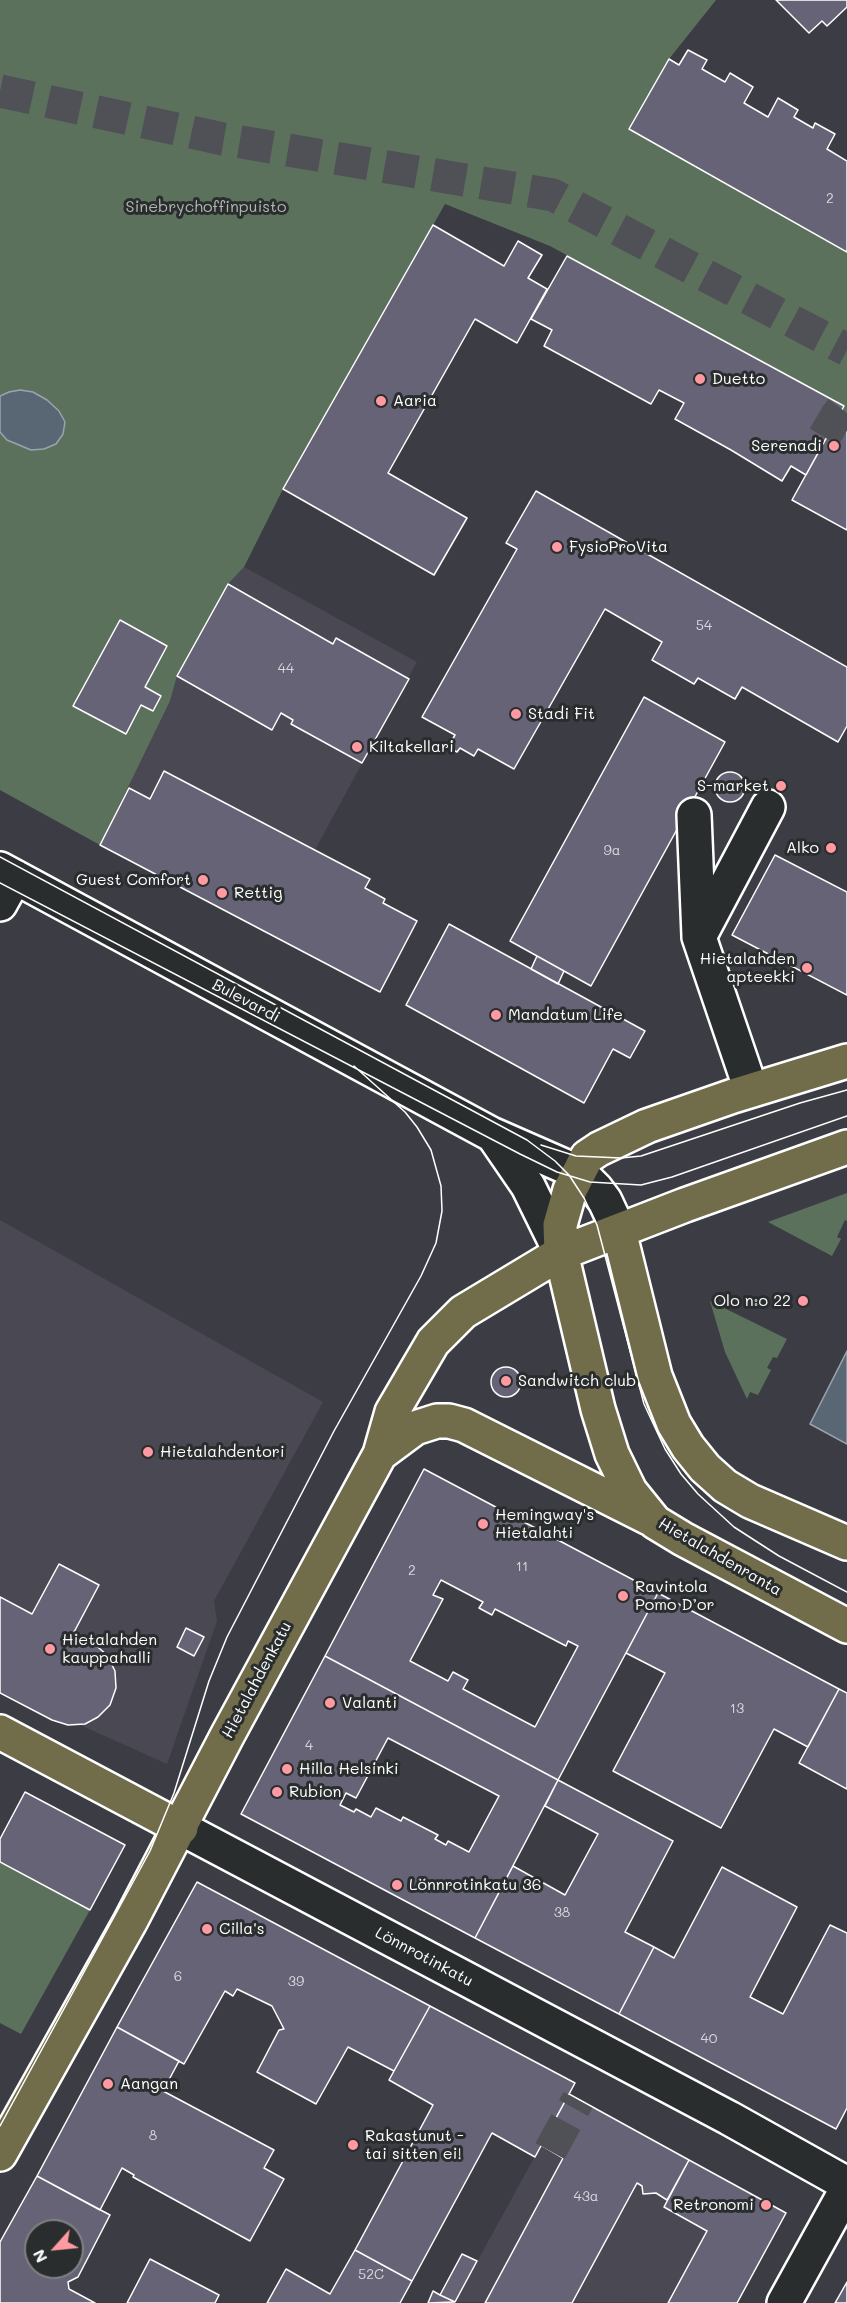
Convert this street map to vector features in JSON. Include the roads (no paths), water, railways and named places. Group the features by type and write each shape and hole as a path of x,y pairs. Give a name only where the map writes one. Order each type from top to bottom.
{"main road":[{"name":"Hietalahdenranta","path":"847,1061 751,1090 619,1138 587,1157 564,1205 560,1225 561,1253 598,1409 612,1454 630,1491 655,1522 847,1626"},
{"path":"561,1253 685,1205 847,1147"},
{"path":"619,1231 655,1376 674,1424 688,1448 725,1486 750,1501 847,1544"},
{"name":"Hietalahdenkatu","path":"0,2154 181,1828 227,1736 380,1454 392,1412 433,1342 463,1312 561,1253"},
{"path":"380,1454 415,1428 431,1422 449,1421 464,1425 655,1522"},
{"name":"Lönnrotinkatu","path":"0,1732 181,1828"}],"street":[{"path":"699,937 768,807"},
{"path":"694,815 699,937 751,1090"},
{"name":"Bulevardi","path":"5,883 491,1134 580,1173 596,1189 619,1231"},
{"name":"Bulevardi","path":"491,1134 528,1186 561,1253"},
{"name":"Lönnrotinkatu","path":"181,1828 729,2118 847,2184"},
{"path":"784,2303 847,2189"}],"water":[{"path":"20,390 33,392 47,400 59,411 65,422 63,434 56,444 44,449 31,450 7,440 0,432 0,396"},
{"path":"847,1351 847,1444 810,1424"}],"tunnel":[{"path":"0,91 223,139 553,195 847,350"},
{"path":"824,437 847,402"},
{"path":"550,2151 578,2100"}],"tram line":[{"path":"0,857 527,1140 555,1161 569,1175 584,1198 597,1225 644,1404 665,1449 681,1474 698,1494 734,1527 779,1556 847,1592"},
{"path":"0,883 520,1154 557,1172 590,1182 641,1185 672,1177 847,1116"},
{"path":"0,2126 150,1851 174,1793 209,1681 227,1637 334,1431 421,1276 436,1243 442,1211 441,1186 431,1150 405,1112 354,1066"},
{"path":"541,1145 576,1156 621,1158 641,1156 800,1103 847,1090"}],"place":[{"name":"Duetto","path":"700,379"},
{"name":"Aaria","path":"381,401"},
{"name":"Serenadi","path":"834,446"},
{"name":"FysioProVita","path":"557,547"},
{"name":"Stadi Fit","path":"516,714"},
{"name":"Kiltakellari","path":"357,747"},
{"name":"S-market","path":"781,786"},
{"name":"Alko","path":"831,848"},
{"name":"Guest Comfort","path":"203,880"},
{"name":"Rettig","path":"222,893"},
{"name":"Hietalahden apteekki","path":"807,968"},
{"name":"Mandatum Life","path":"496,1015"},
{"name":"Olo n:o 22","path":"803,1301"},
{"name":"Sandwitch club","path":"506,1381"},
{"name":"Hietalahdentori","path":"148,1452"},
{"name":"Hemingway's Hietalahti","path":"483,1524"},
{"name":"Ravintola Pomo D’or","path":"623,1596"},
{"name":"Hietalahden kauppahalli","path":"50,1649"},
{"name":"Valanti","path":"330,1703"},
{"name":"Hilla Helsinki","path":"287,1769"},
{"name":"Rubion","path":"277,1792"},
{"name":"Lönnrotinkatu 36","path":"397,1885"},
{"name":"Cilla's","path":"207,1929"},
{"name":"Aangan","path":"108,2084"},
{"name":"Rakastunut - tai sitten ei!","path":"353,2145"},
{"name":"Retronomi","path":"766,2205"}],"park label":[{"name":"Sinebrychoffinpuisto","path":"206,207"}]}
